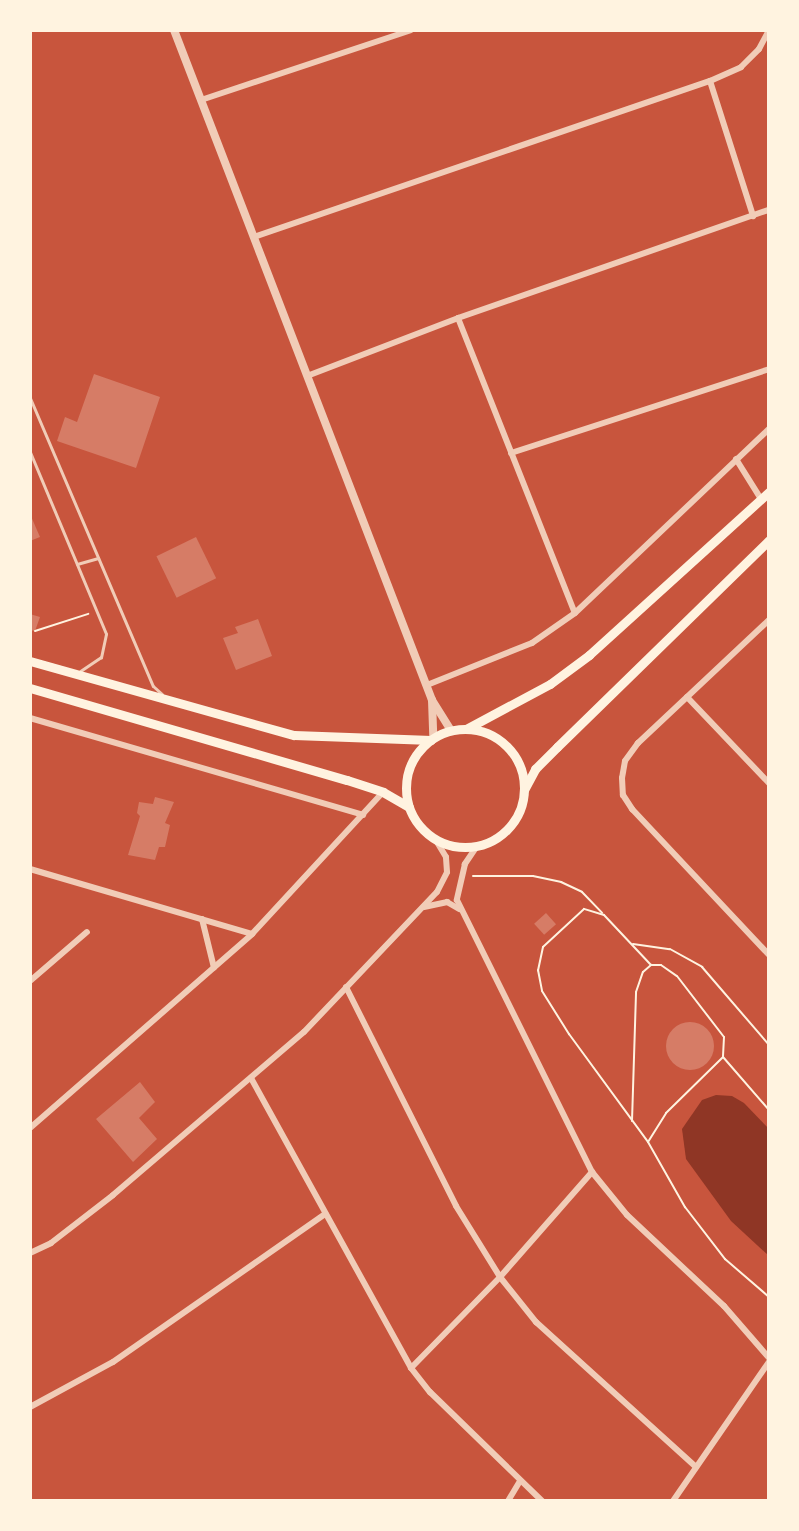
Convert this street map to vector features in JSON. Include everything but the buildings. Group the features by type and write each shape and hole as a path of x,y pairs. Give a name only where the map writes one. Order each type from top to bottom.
{"main road":[{"path":"408,807 407,774 414,758 432,739 451,731 466,729 550,684 589,654 769,492"},
{"path":"30,688 384,792 408,807 419,826 435,839 454,846 477,846 497,838 512,825 524,790 535,769 769,540"},
{"path":"30,661 173,703 294,735 432,739"},
{"path":"466,729 494,737 510,750 521,769 524,790"}],"street":[{"path":"174,30 432,700 451,731"},
{"path":"201,100 411,30"},
{"path":"254,237 710,81 741,67 759,49 769,30"},
{"path":"710,81 753,216"},
{"path":"307,376 458,318 769,210"},
{"path":"458,318 574,613"},
{"path":"511,453 769,369"},
{"path":"427,685 532,643 574,613 769,429"},
{"path":"736,459 761,499"},
{"path":"769,620 638,743 626,760 623,795 632,809 769,955"},
{"path":"687,697 769,783"},
{"path":"432,700 432,739"},
{"path":"30,718 363,815"},
{"path":"30,1128 252,934 384,792"},
{"path":"30,1253 51,1243 113,1195 304,1032 437,892 447,872 446,857 435,839"},
{"path":"477,846 461,876 457,900 592,1172 627,1215 724,1306 769,1360 673,1501"},
{"path":"30,869 252,934"},
{"path":"423,907 447,902 462,911"},
{"path":"202,919 214,968"},
{"path":"30,981 87,932"},
{"path":"346,987 456,1206 500,1277 536,1322 696,1467"},
{"path":"250,1078 411,1368 520,1482 542,1501"},
{"path":"411,1368 500,1277 592,1172"},
{"path":"30,1407 113,1362 325,1214"},
{"path":"508,1501 520,1482"}],"lane":[{"path":"30,398 153,686 173,703"},
{"path":"30,452 106,634 101,657 75,674"},
{"path":"77,564 98,558"}],"path":[{"path":"35,631 97,612"},
{"path":"461,876 532,876 561,882 582,892 651,965 670,969 724,1037 723,1057 666,1113 648,1142"},
{"path":"604,915 584,909 576,914 543,948 538,970 542,991 568,1034 648,1142 685,1207 725,1259 769,1298"},
{"path":"633,944 670,949 702,967 769,1044"},
{"path":"632,1121 636,992 643,972 651,965"},
{"path":"723,1057 769,1110"}],"shaded area":[{"path":"716,1095 732,1096 744,1103 769,1129 769,1256 731,1221 686,1159 682,1129 702,1100"}]}
